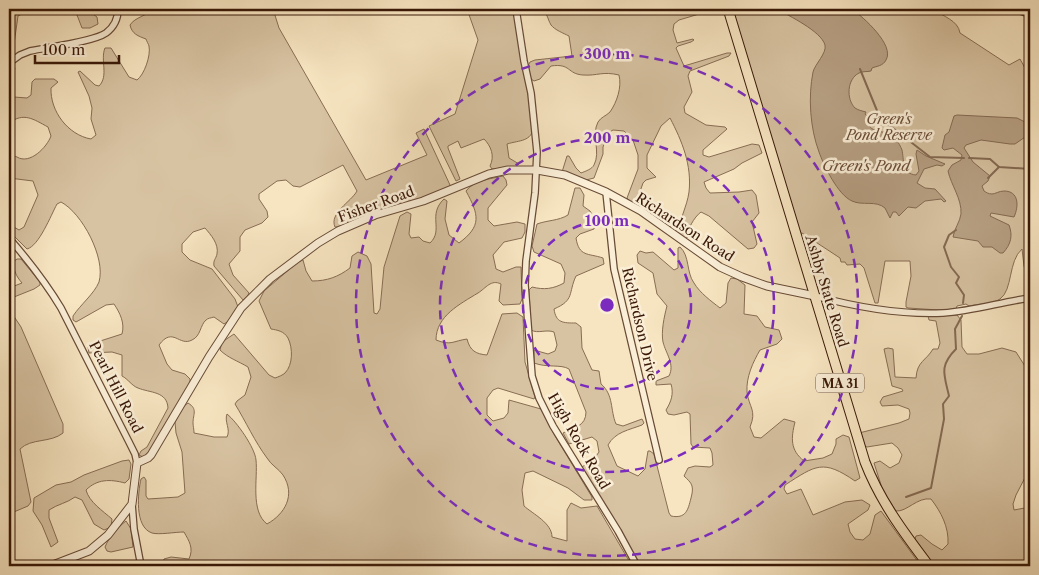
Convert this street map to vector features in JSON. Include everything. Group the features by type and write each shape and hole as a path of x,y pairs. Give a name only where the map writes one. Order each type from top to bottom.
{"main road":[{"name":"Ashby State Road","path":"728,9 869,474 889,511 930,566"}],"street":[{"path":"9,63 24,53 105,34 115,23 118,9"},
{"path":"516,9 534,118 537,170"},
{"path":"1018,9 1030,14"},
{"name":"Fisher Road","path":"137,463 151,455 209,357 241,308 284,268 338,231 367,218 423,201 489,174 508,170 537,170"},
{"name":"Richardson Road","path":"537,170 565,175 606,192 641,211 720,267 767,286 867,308 926,313 961,311 1030,298"},
{"name":"High Rock Road","path":"537,170 525,285 532,376 542,405 556,431 618,531 637,566"},
{"name":"Richardson Drive","path":"606,192 614,269 659,460"},
{"name":"Pearl Hill Road","path":"9,238 50,289 129,442 137,463 132,504 134,529 141,566"},
{"path":"50,566 92,549 108,535 132,504"}],"green space":[{"path":"9,9 44,9 27,12 18,16 13,51 9,54"},
{"path":"69,9 91,13 97,17 98,24 90,28 82,28 77,15"},
{"path":"153,9 273,9 279,28 366,180 427,155 416,133 424,129 450,187 340,227 335,227 335,217 338,212 357,191 343,165 300,187 293,186 286,180 277,181 259,194 259,199 267,211 268,217 262,223 245,230 240,237 240,251 229,264 233,275 249,293 243,300 214,266 217,250 216,243 212,237 205,228 193,232 182,244 182,252 190,260 212,269 235,299 238,307 230,320 224,324 214,317 207,319 197,336 192,340 183,341 168,337 159,345 167,364 172,370 185,374 190,379 190,383 147,455 143,457 139,455 147,447 168,408 167,402 165,398 157,394 136,387 122,376 122,355 112,352 89,353 88,347 94,343 122,334 121,318 114,304 106,305 76,322 73,320 73,316 91,295 99,282 99,261 96,249 84,226 77,216 61,202 57,204 40,236 31,247 27,249 9,231 9,224 19,230 24,227 38,195 33,181 9,178 9,148 16,156 27,159 42,150 51,136 48,127 38,121 24,117 9,123 9,71 15,68 11,87 14,97 27,98 31,95 32,82 35,79 54,79 58,82 51,88 51,97 57,113 62,121 75,133 91,139 96,135 91,119 92,108 89,96 78,72 80,71 95,85 99,86 104,73 103,58 105,48 111,48 129,77 137,80 140,78 149,55 149,46 146,39 134,33 130,25"},
{"path":"467,9 513,9 534,127 533,132 528,138 507,144 509,158 519,164 515,167 492,169 490,166 492,151 484,139 461,148 458,141 448,146 460,179 456,181 429,126 455,114 478,40"},
{"path":"540,9 716,9 679,20 674,24 673,30 677,43 694,40 676,48 684,66 731,53 729,56 690,71 688,76 692,92 684,107 685,113 706,125 725,127 727,129 703,150 703,155 709,157 752,144 759,145 762,153 734,169 704,182 710,193 752,190 756,195 759,213 752,222 757,244 754,248 748,249 709,216 701,212 691,224 687,238 684,239 679,234 690,182 682,144 670,118 661,126 647,155 647,168 656,177 643,183 637,200 631,202 627,198 638,169 638,155 633,140 624,131 613,130 608,133 594,178 586,180 562,172 567,156 569,156 581,173 594,165 597,155 596,127 599,120 610,112 615,104 620,80 619,75 608,73 583,75 557,65 551,66 540,79 534,81 531,79 528,66 530,62 572,56 569,36 553,27 546,14"},
{"name":"Green's Pond Reserve","path":"732,9 934,9 953,22 960,33 1009,65 1020,59 1030,73 1030,286 1024,266 1022,249 1014,261 1007,289 1004,295 997,301 969,306 966,304 957,306 956,309 908,308 906,307 906,302 911,276 910,261 885,261 878,303 875,303 864,268 860,264 847,265 845,262 841,262 840,258 802,233 798,234"},
{"path":"503,176 507,185 488,208 488,220 494,226 517,222 525,224 525,232 522,238 504,242 493,255 496,269 503,272 521,267 522,299 520,304 503,305 499,301 501,284 491,283 457,306 445,317 440,324 436,340 449,343 467,339 474,351 487,355 502,314 517,313 523,317 525,362 535,397 534,399 498,388 493,390 487,398 487,415 493,421 504,418 508,413 509,400 541,409 592,497 592,500 584,500 568,488 533,471 525,473 522,490 524,506 546,523 552,537 567,541 567,510 571,503 581,508 597,506 632,566 169,566 163,563 164,559 171,557 189,559 191,551 188,538 184,532 155,534 146,529 140,517 138,500 140,485 141,479 144,477 148,499 178,497 185,493 182,452 176,433 175,422 183,407 188,403 194,410 194,433 214,437 227,437 227,414 245,436 256,460 258,511 267,524 279,515 287,503 289,490 287,482 263,452 235,404 245,395 251,377 248,367 220,350 222,342 234,334 269,375 275,378 288,370 291,356 290,342 282,332 271,329 259,301 264,291 298,262 303,260 306,271 312,281 337,276 350,268 352,256 358,252 367,256 371,264 374,313 377,314 380,309 384,267 400,216 407,212 411,214 409,234 411,238 419,237 423,241 430,243 436,233 437,211 444,199 447,201 445,219 449,235 459,243 472,231 476,220 474,207 466,191 473,184"},
{"path":"575,188 580,188 584,195 583,206 590,211 597,222 594,229 580,234 576,238 577,244 585,253 603,258 604,264 576,276 568,299 561,306 554,309 558,320 576,323 581,327 582,348 592,370 599,371 601,384 610,398 616,424 623,426 642,419 644,423 618,434 608,445 617,466 638,476 645,469 648,451 654,454 669,513 671,516 676,517 686,513 689,506 692,489 689,481 684,476 688,468 695,466 710,467 713,465 710,448 693,447 691,444 690,414 687,412 674,415 668,414 666,410 672,398 671,384 656,385 656,381 669,376 671,372 671,363 662,338 667,306 657,294 653,273 638,263 637,255 640,251 646,253 653,252 674,270 678,268 678,248 680,247 685,255 696,287 709,300 720,308 726,303 728,283 731,278 737,279 745,285 744,314 757,316 765,327 779,330 782,339 777,344 760,350 749,375 747,392 753,413 750,427 754,437 761,438 784,419 795,422 793,433 794,448 799,457 804,461 823,458 832,454 836,439 843,435 849,437 860,478 855,481 835,470 820,467 812,469 785,485 784,489 787,494 801,489 813,515 845,502 862,500 870,505 868,510 848,524 850,532 855,539 863,540 870,534 875,515 881,511 921,566 640,566 582,467 594,459 599,452 597,441 592,437 569,444 563,433 582,423 586,412 569,369 534,363 534,350 548,354 555,351 557,345 554,332 536,332 531,330 529,290 532,287 552,288 560,285 564,283 565,273 561,264 534,252 532,246 537,224 568,215"},
{"path":"21,259 40,282 40,285 9,299 9,288 22,283 14,268 13,262"},
{"path":"9,309 21,327 63,424 63,433 53,438 30,443 20,449 31,502 28,506 9,514"},
{"path":"957,315 961,320 962,347 967,354 979,354 1002,348 1016,352 1030,374 1030,468 1013,504 1014,510 1030,507 1030,566 935,566 915,539 916,536 921,535 942,550 948,544 946,526 938,509 931,499 926,499 896,511 883,491 874,463 880,461 890,468 899,463 902,455 892,443 867,447 860,444 859,433 909,419 909,409 898,405 882,406 880,402 883,397 903,391 892,386 884,349 893,349 895,377 916,378 920,365 933,349 938,349 940,343 936,321 929,320 928,316"},
{"path":"129,460 131,464 129,479 125,483 104,481 90,486 86,490 93,502 112,519 111,527 104,530 94,524 82,500 75,497 49,510 49,518 58,542 51,547 42,525 33,511 34,498 56,485 71,482 84,475"},
{"path":"126,521 131,529 133,547 111,552 107,551 105,547 109,540"}],"water":[{"name":"Green's Pond","path":"777,9 852,9 876,32 886,47 888,54 886,60 882,65 872,68 871,71 860,72 855,76 850,84 850,100 855,108 866,112 870,127 874,130 888,133 896,139 902,150 904,166 908,172 916,175 919,171 917,150 945,164 924,169 917,183 925,188 935,189 946,201 944,202 941,199 925,201 916,208 908,207 899,216 896,212 893,212 890,218 885,208 877,204 852,201 842,193 832,180 821,158 812,123 811,92 813,72 824,51 825,45 818,34"},
{"name":"Green's Pond","path":"954,116 1017,118 1027,123 1030,127 1028,135 1015,144 981,140 966,145 964,148 973,162 990,176 988,181 982,186 984,191 992,194 1002,191 1009,192 1015,196 1017,208 1014,217 991,213 990,216 1009,225 1010,240 1003,253 992,247 983,247 978,241 953,237 961,214 961,208 948,171 952,165 961,160 962,155 953,148 944,150 942,148 945,135 949,132"}],"waterway":[{"path":"860,69 880,118 930,157 964,158"},
{"path":"969,158 990,159 999,167 1030,169"},
{"path":"988,178 999,167"},
{"path":"956,230 949,235 944,247 951,267 959,277 956,283 964,295 963,303"},
{"path":"906,497 931,488 944,419 943,404 949,396 944,371 947,360 956,349 955,329 962,316"}]}
